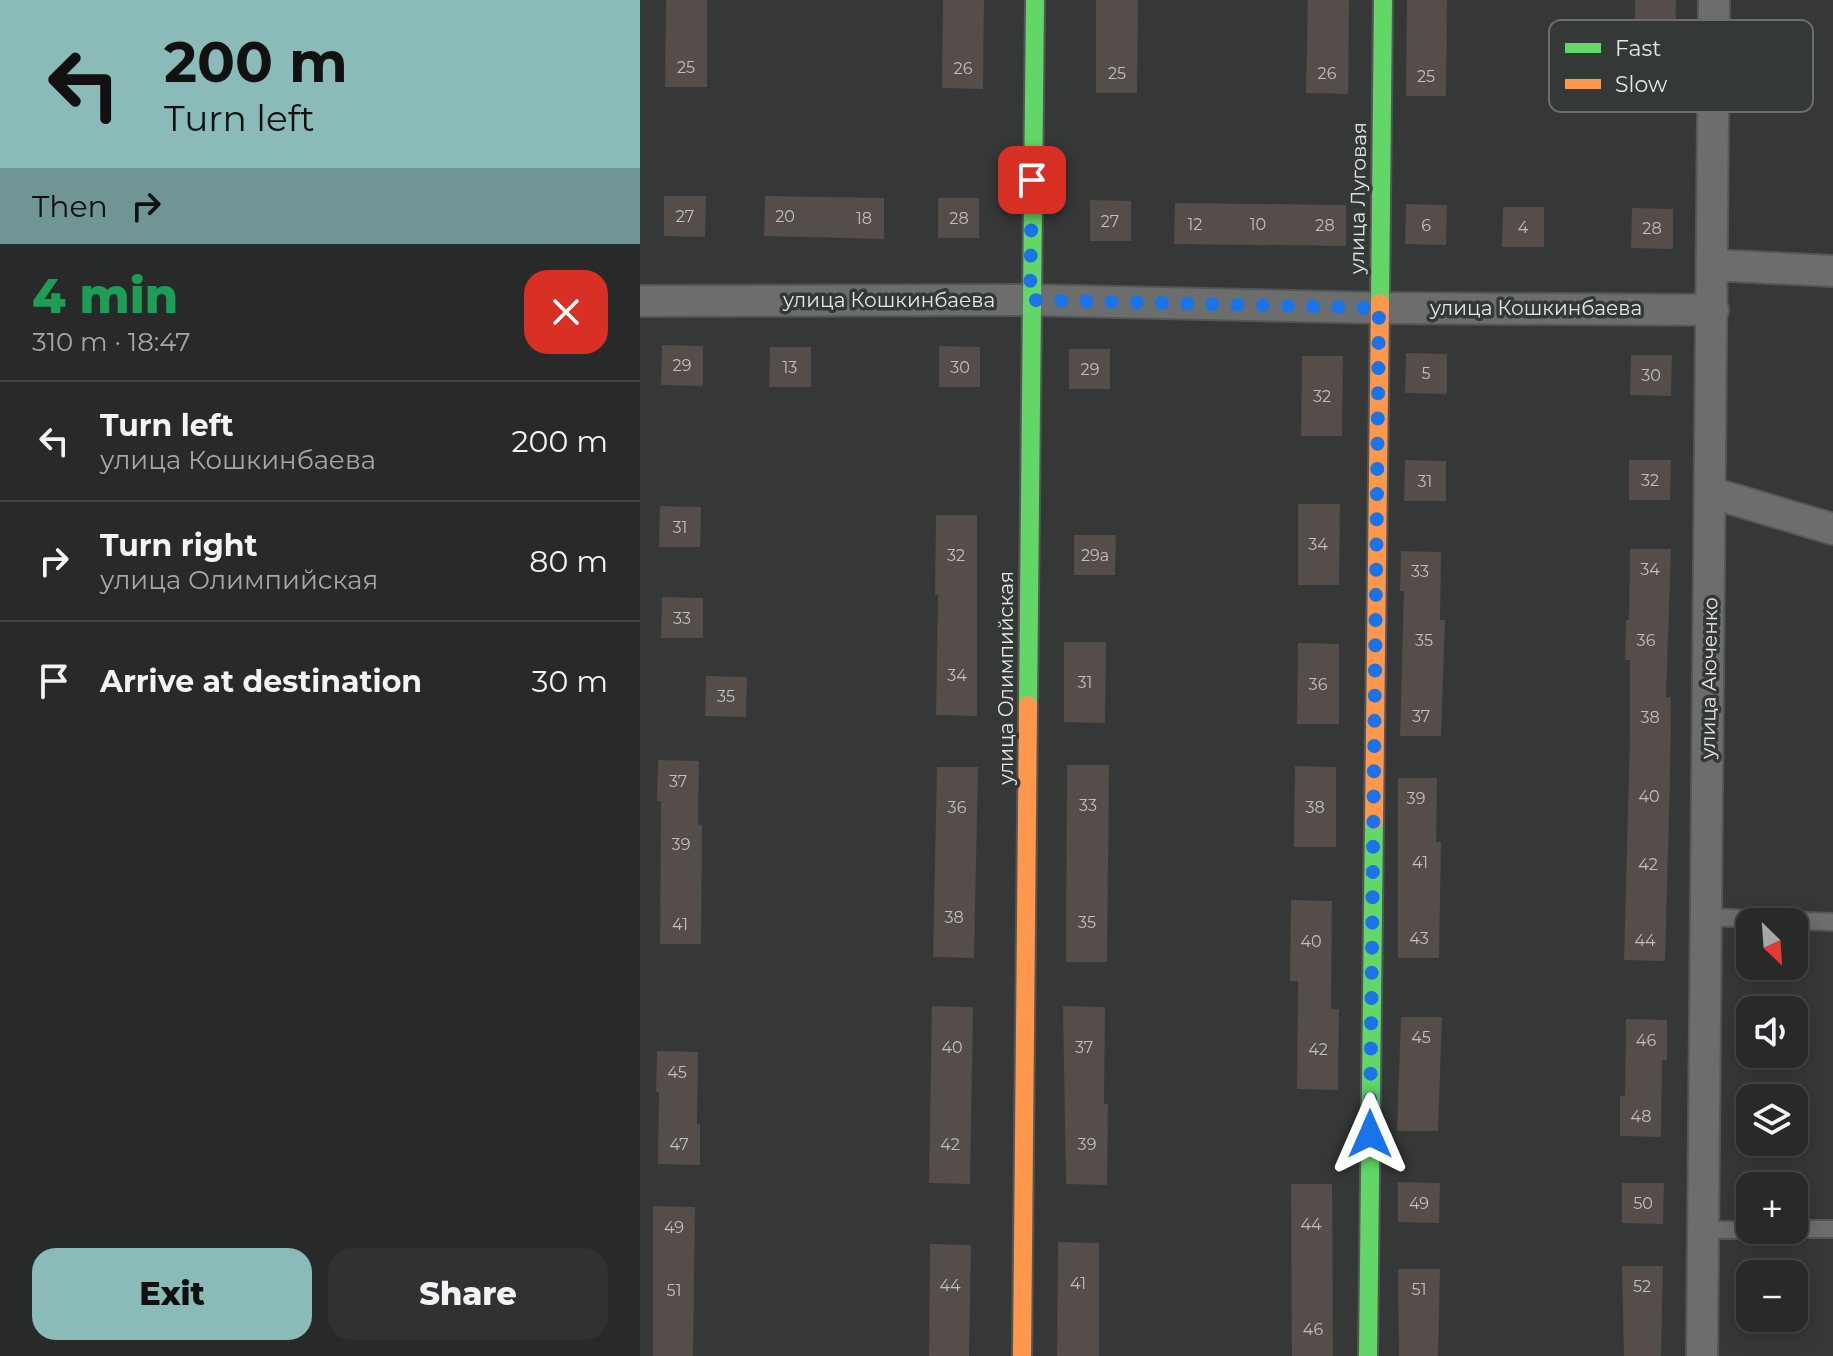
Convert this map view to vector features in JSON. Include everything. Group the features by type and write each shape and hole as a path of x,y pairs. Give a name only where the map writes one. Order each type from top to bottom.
{"street":[{"name":"улица Олимпийская","path":"1022,1356 1035,0"},
{"name":"улица Луговая","path":"1368,1356 1383,0"},
{"name":"улица Аюченко","path":"1714,0 1714,20"},
{"name":"улица Аюченко","path":"1702,1356 1713,112"},
{"path":"1712,265 1833,271"},
{"name":"улица Кошкинбаева","path":"640,301 1030,300 1379,308 1713,310"},
{"path":"1712,493 1833,529"}],"lane":[{"path":"1707,917 1833,922"},
{"path":"1808,1229 1833,1229"},
{"path":"1702,1230 1736,1230"}],"building":[{"path":"666,0 707,0 707,87 665,87"},
{"path":"943,0 984,0 983,89 942,88"},
{"path":"1096,0 1138,0 1137,93 1096,93"},
{"path":"1308,0 1349,0 1348,94 1306,93"},
{"path":"1407,0 1447,0 1446,96 1406,96"},
{"path":"1635,0 1676,0 1676,20 1635,20"},
{"path":"664,196 706,196 705,237 664,236"},
{"path":"765,196 884,198 884,239 764,236"},
{"path":"938,198 979,198 979,238 938,238"},
{"path":"1090,200 1131,201 1131,241 1090,241"},
{"path":"1175,203 1346,205 1346,246 1174,244"},
{"path":"1406,204 1447,205 1446,245 1405,244"},
{"path":"1503,207 1544,207 1544,247 1502,247"},
{"path":"1632,208 1673,209 1673,249 1631,248"},
{"path":"662,345 703,346 703,386 661,385"},
{"path":"939,346 980,347 980,387 939,387"},
{"path":"770,347 811,347 811,387 769,387"},
{"path":"1069,349 1110,349 1110,389 1069,389"},
{"path":"1406,353 1447,354 1447,394 1405,393"},
{"path":"1631,355 1672,355 1671,396 1630,395"},
{"path":"1302,356 1343,356 1342,436 1301,436"},
{"path":"1405,460 1446,461 1446,501 1404,501"},
{"path":"1629,460 1671,460 1670,500 1629,500"},
{"path":"1298,504 1340,504 1339,585 1298,585"},
{"path":"660,506 701,507 700,547 659,547"},
{"path":"936,515 977,515 977,716 936,715"},
{"path":"1074,535 1116,535 1115,575 1074,575"},
{"path":"1630,549 1671,549 1666,697 1671,697 1665,961 1624,960 1630,737 1630,660 1625,660"},
{"path":"1401,551 1441,552 1440,620 1445,620 1441,736 1400,736 1404,591 1400,591"},
{"path":"662,597 703,598 703,638 661,638"},
{"path":"1064,642 1106,642 1105,723 1064,722"},
{"path":"1298,643 1339,644 1339,724 1297,724"},
{"path":"706,676 747,677 746,717 705,716"},
{"path":"658,760 699,761 701,944 660,944 661,801 657,801"},
{"path":"1067,765 1109,765 1107,962 1066,962"},
{"path":"1295,766 1336,767 1336,847 1294,847"},
{"path":"937,767 978,767 974,958 933,957"},
{"path":"1398,778 1437,778 1436,842 1441,842 1439,958 1398,958"},
{"path":"1291,900 1332,901 1331,1009 1339,1009 1338,1090 1297,1089 1298,981 1290,981"},
{"path":"932,1006 973,1007 970,1184 929,1183"},
{"path":"1063,1006 1105,1007 1107,1185 1066,1184"},
{"path":"1401,1017 1442,1017 1438,1131 1397,1131"},
{"path":"1626,1019 1667,1020 1667,1060 1662,1060 1661,1137 1620,1136 1620,1096 1625,1096"},
{"path":"657,1051 698,1052 700,1165 658,1164"},
{"path":"1398,1182 1440,1183 1439,1223 1398,1222"},
{"path":"1622,1183 1664,1183 1663,1224 1622,1223"},
{"path":"1291,1184 1332,1184 1333,1356 1292,1356"},
{"path":"653,1206 695,1207 693,1356 653,1356"},
{"path":"1058,1242 1099,1243 1099,1356 1057,1356"},
{"path":"930,1244 971,1245 969,1356 929,1356"},
{"path":"1622,1266 1663,1266 1661,1356 1624,1356"},
{"path":"1398,1269 1440,1269 1438,1356 1399,1356"}],"traffic: fast":[{"path":"1028,705 1035,0"},
{"path":"1380,303 1383,0"},
{"path":"1368,1356 1374,820"}],"traffic: slow":[{"path":"1374,820 1380,303"},
{"path":"1022,1356 1028,705"}],"route":[{"path":"1032,180 1030,300 1379,308 1370,1134"}]}
